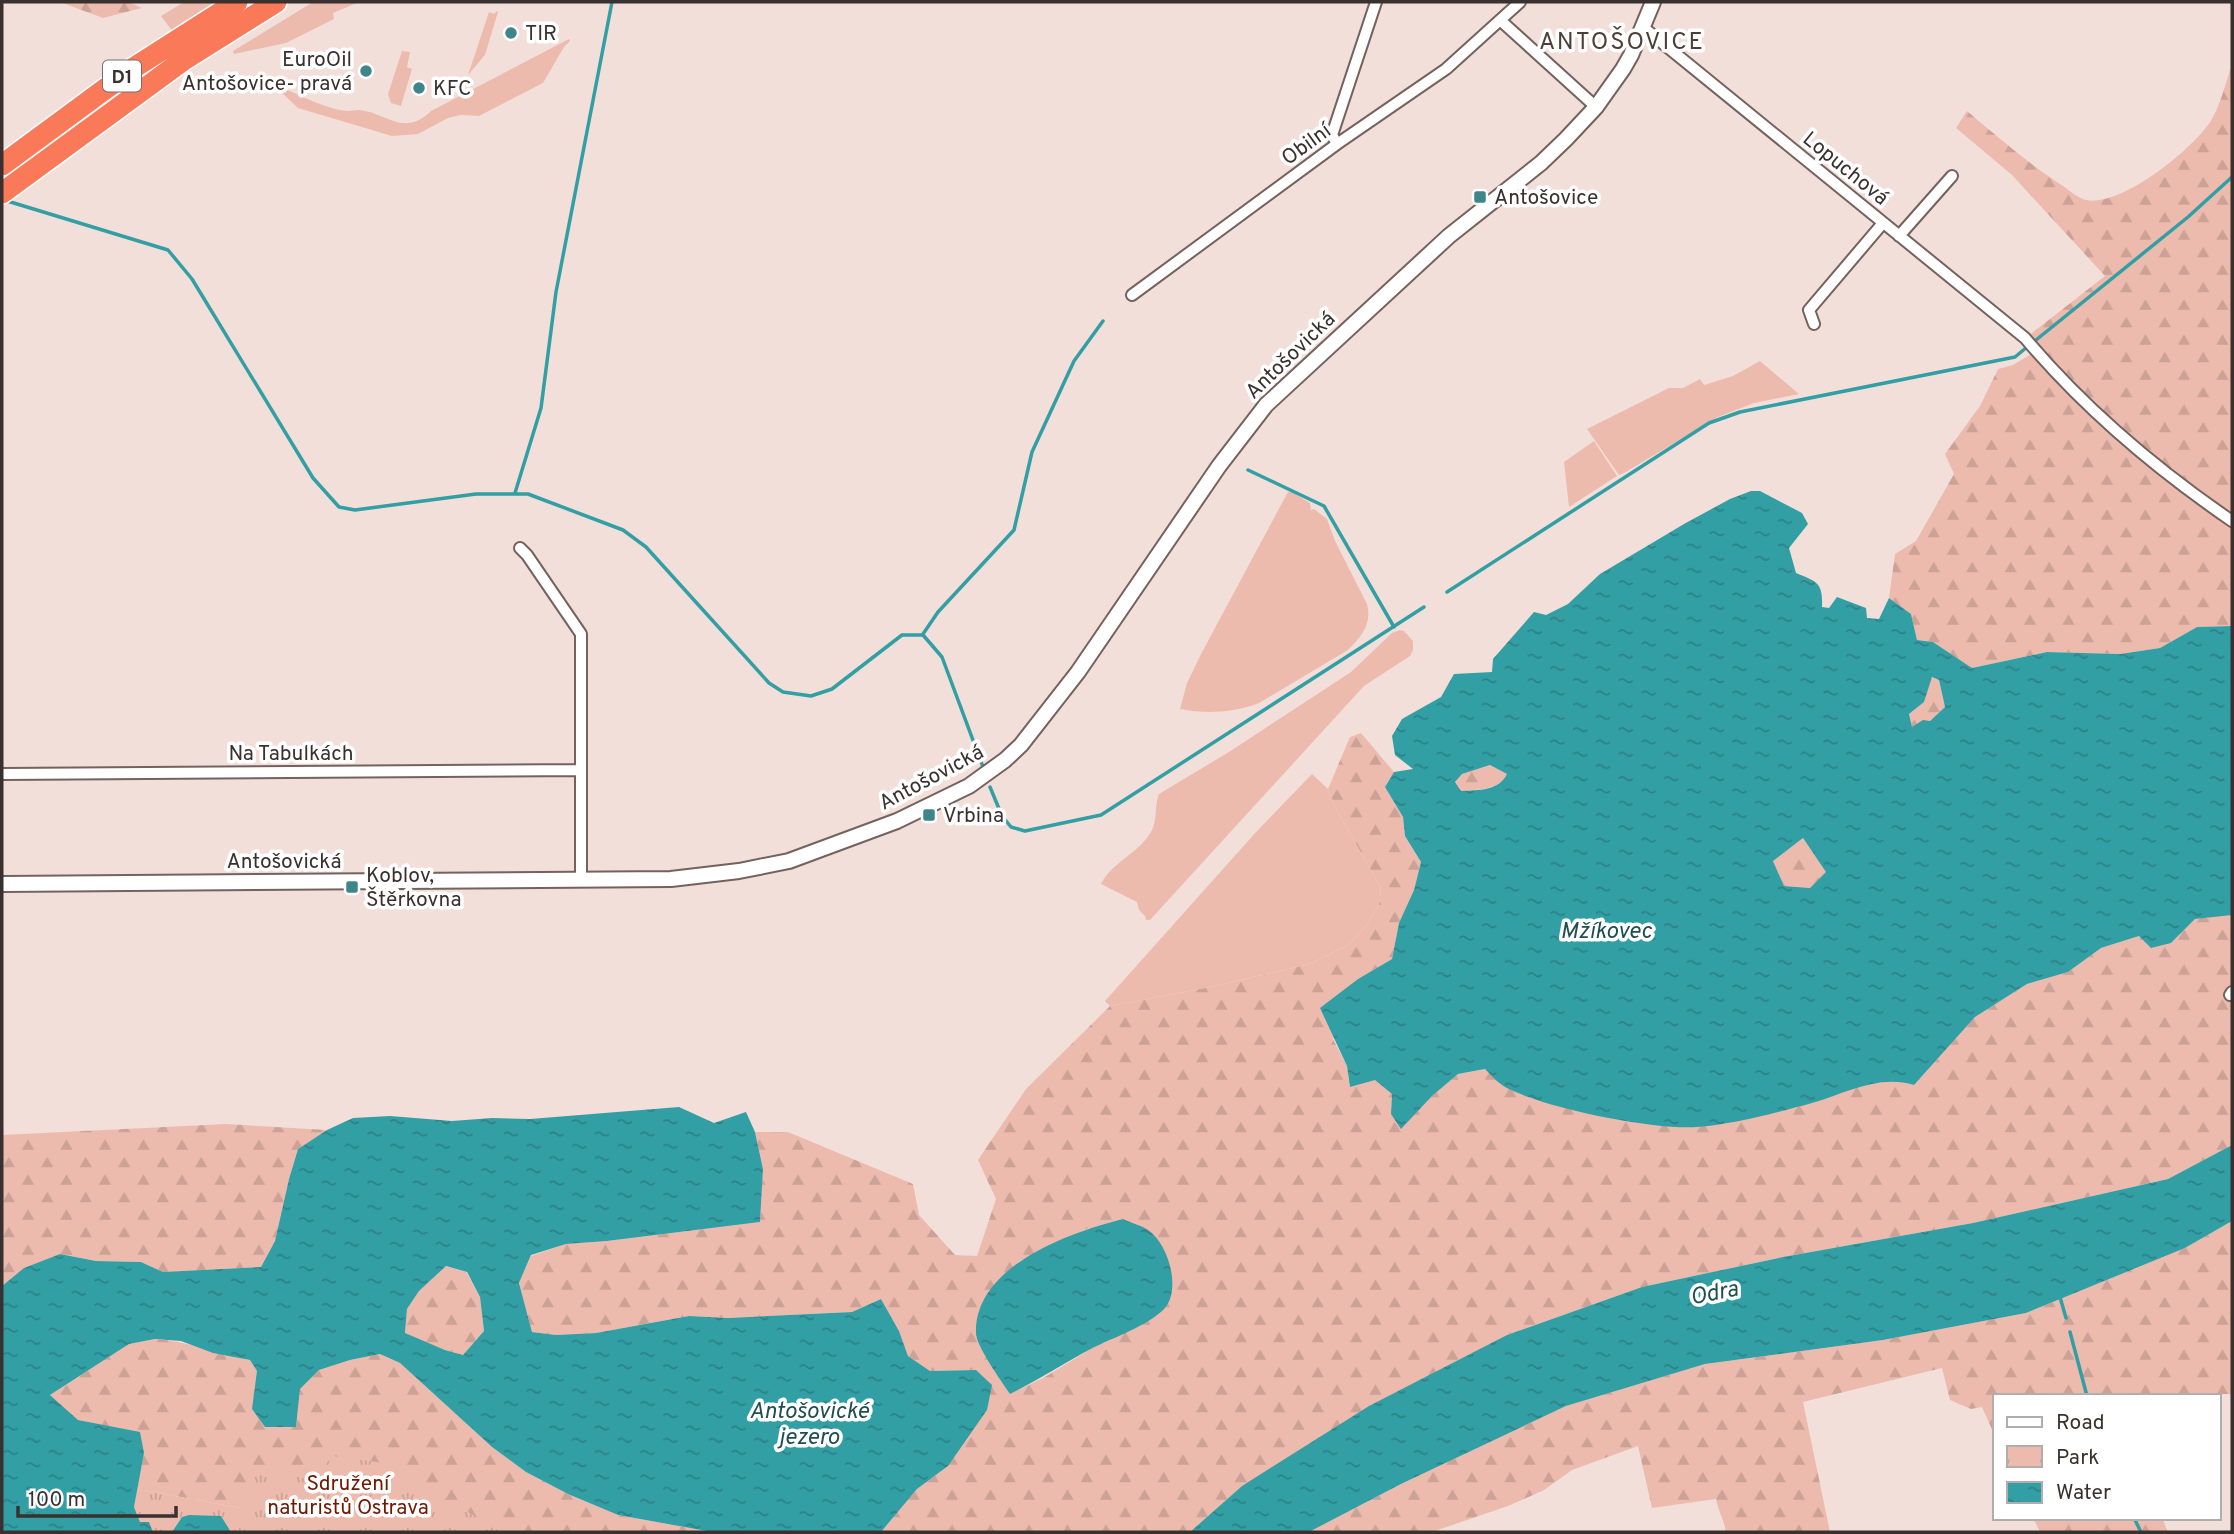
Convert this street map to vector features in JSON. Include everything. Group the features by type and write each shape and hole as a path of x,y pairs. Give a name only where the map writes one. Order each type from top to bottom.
{"highway":[{"name":"D1","path":"2,165 115,81 237,2"},
{"name":"D1","path":"2,193 186,59 276,2"}],"street":[{"path":"1337,145 1332,135 1376,2"},
{"name":"Obilní","path":"1132,295 1446,69 1520,2"},
{"name":"Antošovická","path":"2,884 671,879 739,872 789,861 897,821 968,786 1021,745 1078,672 1219,466 1266,405 1449,236 1541,163 1595,107 1627,62 1653,2"},
{"path":"1500,20 1595,107"},
{"name":"Lopuchová","path":"1643,28 2025,338 2099,416 2232,521"},
{"path":"1899,236 1952,176"},
{"path":"1814,324 1809,310 1883,223"},
{"path":"520,548 581,634 581,880"},
{"name":"Na Tabulkách","path":"2,774 581,770"}],"green space":[{"path":"60,2 129,2 142,8 103,18"},
{"path":"184,2 227,2 173,32 161,16"},
{"path":"313,2 359,2 333,13 334,19 286,43 234,54 233,51"},
{"path":"497,11 485,55 468,75 489,12 494,14"},
{"path":"569,39 543,83 479,116 461,115 448,118 418,134 392,136 298,108 278,89 259,80 337,109 359,110 403,123 412,123"},
{"path":"402,51 410,52 407,67 412,69 401,106 391,103 388,94"},
{"path":"2232,64 2232,626 2197,627 2160,648 2120,654 2047,652 1972,668 1933,642 1917,640 1911,614 1889,598 1895,554 1916,541 1954,474 1945,454 1980,406 1998,369 2013,365 2033,353 2023,340 2105,276 2012,175 1956,128 1967,111 2074,194 2086,200 2100,200 2136,186 2190,145 2212,119"},
{"path":"1760,361 1799,394 1754,403 1718,417 1619,475 1587,429 1669,388 1683,388 1700,379 1704,385 1733,376"},
{"path":"1594,441 1617,476 1569,507 1564,462"},
{"path":"1288,492 1310,503 1311,510 1314,509 1327,519 1335,541 1367,604 1368,618 1365,629 1348,650 1259,703 1220,712 1180,709 1187,683 1201,654"},
{"path":"1400,630 1413,641 1410,656 1364,686 1150,920 1146,920 1137,902 1101,884 1151,832 1159,794 1351,672 1392,633"},
{"path":"1931,677 1939,680 1945,707 1930,721 1912,728 1909,714 1924,702"},
{"path":"1361,733 1394,772 1385,787 1403,817 1405,836 1421,862 1414,890 1399,923 1392,959 1358,979 1333,1039 1347,1066 1350,1087 1375,1079 1392,1094 1391,1114 1432,1096 1458,1074 1485,1069 1504,1086 1555,1105 1650,1124 1697,1127 1813,1102 1861,1085 1898,1080 1914,1085 1975,1017 2027,984 2068,972 2101,948 2139,936 2171,943 2195,919 2230,914 2232,1145 2168,1179 1973,1223 1783,1257 1642,1287 1507,1335 1242,1486 1190,1532 881,1532 917,1489 948,1466 976,1370 930,1371 908,1356 899,1331 881,1299 852,1312 728,1318 689,1316 596,1333 556,1335 532,1332 519,1283 531,1256 566,1244 760,1222 763,1169 755,1132 788,1132 913,1184 919,1215 955,1255 977,1256 996,1199 978,1160 1026,1089 1110,1006 1310,964 1348,945 1366,926 1379,905 1381,888 1334,805 1328,789 1350,737","holes":["1089,1228 1086,1352 1010,1394 1020,1261"]},
{"path":"1490,765 1508,774 1504,780 1493,786 1461,791 1455,782 1462,774"},
{"path":"1312,774 1328,789 1334,805 1381,888 1379,905 1366,926 1348,945 1310,964 1110,1006 1105,1001 1257,831"},
{"path":"1803,838 1827,872 1810,888 1784,886 1773,861"},
{"path":"226,1124 327,1130 298,1149 275,1241 261,1267 163,1272 141,1262 96,1261 60,1254 25,1268 2,1286 2,1135"},
{"path":"2232,1221 2232,1394 1993,1394 1993,1432 1982,1407 1971,1409 1950,1400 1942,1368 1803,1402 1830,1532 1726,1532 1716,1499 1652,1508 1638,1446 1572,1470 1544,1490 1508,1506 1432,1532 1309,1532 1401,1484 1566,1406 1705,1364 1883,1340 2026,1313 2185,1248"},
{"path":"445,1266 466,1272 480,1297 484,1331 463,1355 405,1334 407,1309 419,1291"},
{"path":"155,1339 179,1342 250,1360 296,1427 300,1389 319,1370 380,1354 400,1363 492,1447 526,1472 568,1494 618,1515 712,1532 501,1532 312,1480 241,1508 137,1489 144,1453 101,1425 78,1420 50,1395 129,1344"},
{"name":"Sdružení naturistů Ostrava","path":"333,1456 384,1463 502,1532 231,1532 221,1516 182,1517 172,1532 153,1532 149,1522 140,1522 134,1507 137,1489 241,1508 258,1468 312,1480"},
{"path":"2034,1520 2163,1520 2168,1532 2040,1532"}],"water":[{"name":"Mžíkovec","path":"1751,491 1760,491 1802,513 1808,524 1789,548 1796,573 1814,581 1820,588 1822,607 1829,608 1837,597 1866,608 1867,618 1879,619 1889,598 1911,614 1917,640 1933,642 1972,668 2047,652 2120,654 2160,648 2197,627 2232,626 2232,915 2195,919 2171,943 2151,948 2139,936 2101,948 2068,972 2027,984 1975,1017 1914,1085 1901,1082 1875,1083 1754,1118 1710,1126 1678,1127 1599,1116 1545,1103 1505,1087 1485,1069 1458,1074 1432,1096 1401,1129 1391,1114 1392,1094 1375,1080 1350,1087 1347,1066 1320,1008 1358,979 1392,959 1399,923 1414,890 1421,862 1405,836 1403,817 1385,787 1394,772 1413,769 1395,755 1392,736 1402,719 1441,697 1454,674 1492,672 1493,659 1534,612 1546,615 1568,604 1600,574 1730,499","holes":["1932,677 1939,680 1945,707 1930,721 1923,720 1912,727 1909,714 1924,702","1490,765 1507,774 1493,787 1461,791 1455,782 1462,774","1803,838 1826,872 1810,888 1784,886 1773,861"]},
{"name":"Antošovické jezero","path":"679,1107 714,1123 746,1112 755,1132 763,1169 760,1222 566,1244 531,1255 519,1283 532,1332 556,1335 596,1333 689,1316 728,1318 852,1312 881,1299 899,1331 908,1356 930,1371 976,1370 992,1385 987,1410 948,1466 917,1489 881,1532 712,1532 618,1515 568,1494 526,1472 492,1447 400,1363 380,1354 319,1370 300,1389 296,1427 265,1427 252,1409 257,1371 250,1360 213,1353 181,1341 155,1339 129,1344 50,1395 78,1420 140,1432 144,1453 134,1507 140,1522 149,1522 153,1532 2,1532 2,1286 24,1268 60,1254 96,1261 141,1262 163,1272 261,1267 275,1241 298,1149 327,1130 353,1118 390,1116 452,1121 530,1119","holes":["446,1266 467,1272 480,1297 484,1331 463,1355 405,1333 407,1309 419,1291"]},
{"name":"Odra","path":"2232,1145 2232,1221 2185,1248 2026,1313 1883,1340 1705,1364 1566,1406 1401,1484 1309,1532 1190,1532 1242,1486 1369,1406 1507,1335 1642,1287 1783,1257 1973,1223 2168,1179"},
{"path":"1123,1219 1148,1230 1162,1246 1171,1269 1172,1293 1168,1303 1162,1311 1144,1323 1010,1394 977,1339 980,1309 991,1289 1008,1271 1053,1243"},
{"path":"221,1516 231,1532 172,1532 182,1517"}],"waterway":[{"path":"515,493 541,408 556,292 612,2"},
{"path":"2036,340 2188,217 2232,177"},
{"path":"4,200 168,250 192,279 313,478 339,507 355,510 476,494 528,494 623,530 646,547 769,683 783,692 811,696 832,689 902,635 923,635 942,657 983,767"},
{"path":"923,634 938,612 1014,530 1032,452 1074,361 1103,321"},
{"path":"1447,592 1709,423 1740,412 2015,357 2027,347"},
{"path":"1248,470 1324,506 1394,627"},
{"path":"990,787 1002,816 1011,827 1025,831 1101,815 1424,607"},
{"path":"2060,1297 2066,1318"},
{"path":"2070,1332 2086,1394"},
{"path":"2135,1520 2141,1532"}],"place":[{"name":"TIR","path":"511,33"},
{"name":"EuroOil Antošovice- pravá","path":"366,71"},
{"name":"KFC","path":"419,88"},
{"name":"Antošovice","path":"1480,197"},
{"name":"Vrbina","path":"929,815"},
{"name":"Koblov, Štěrkovna","path":"352,887"}],"district":[{"name":"ANTOŠOVICE","path":"1622,41"}]}
